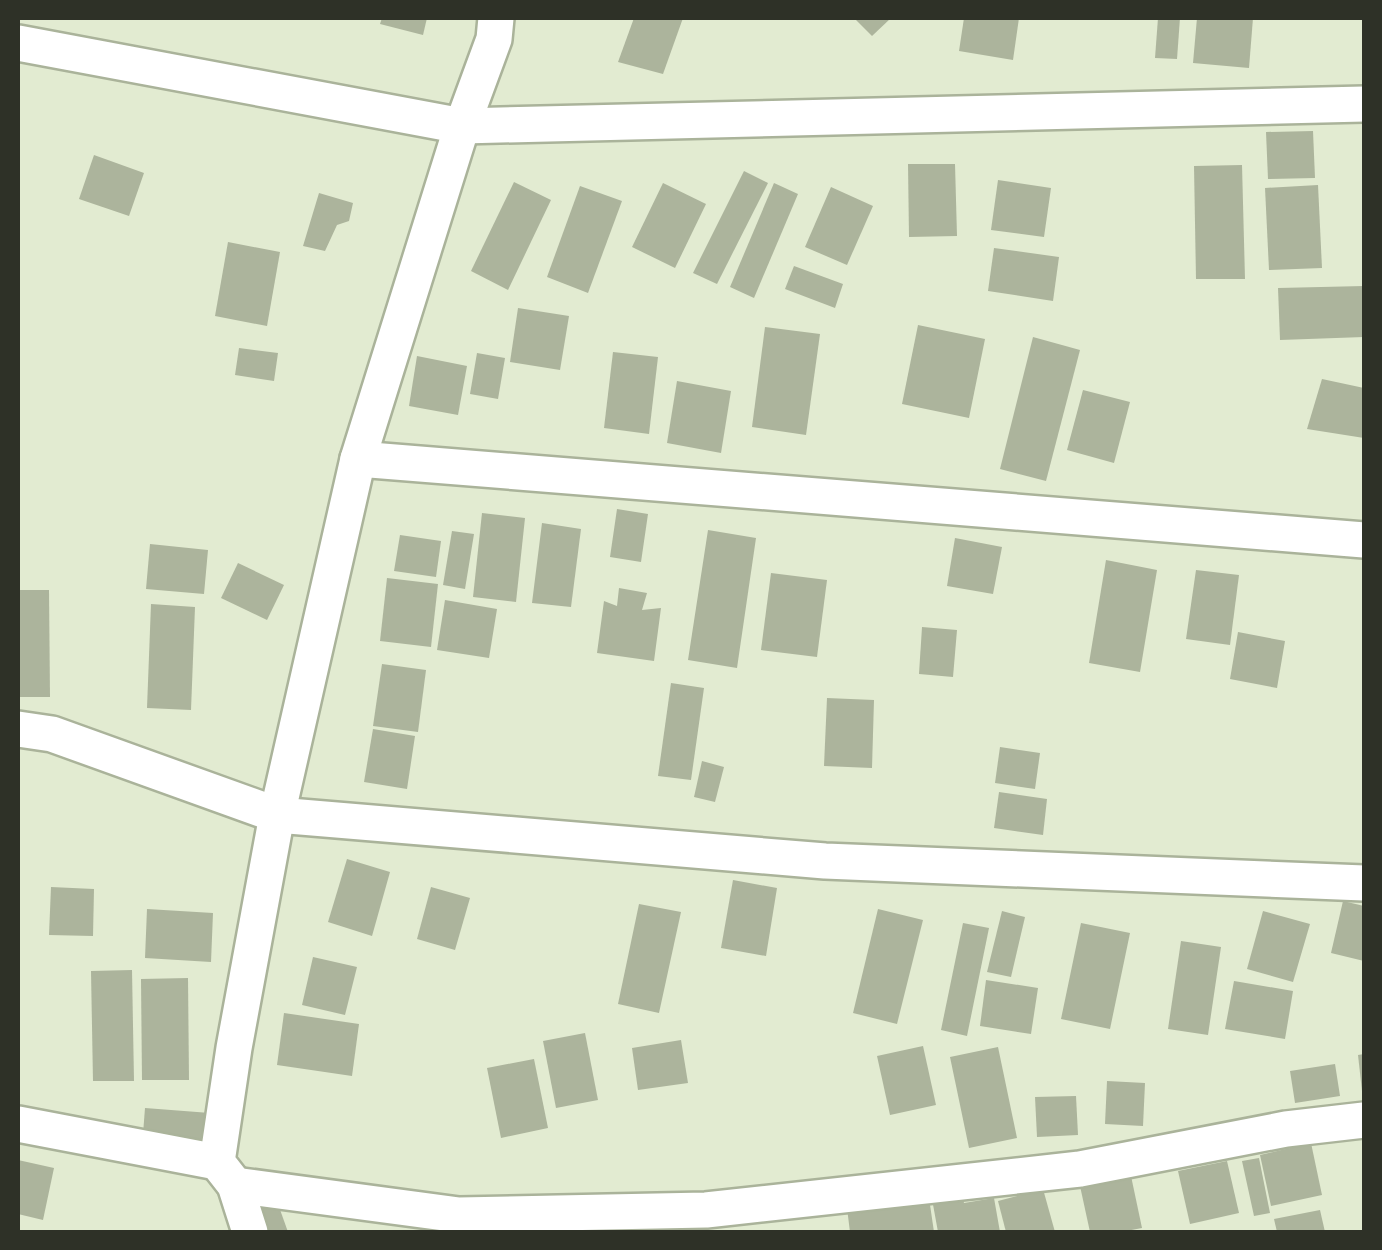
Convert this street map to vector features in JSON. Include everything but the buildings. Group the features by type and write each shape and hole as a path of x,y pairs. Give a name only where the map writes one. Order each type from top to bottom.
{"street":[{"path":"250,1232 226,1174 234,1048 277,815 358,459 462,126 494,39 496,18"},
{"path":"18,42 462,126 1364,104"},
{"path":"358,459 1364,540"},
{"path":"18,730 52,734 277,815 825,861 1364,883"},
{"path":"18,1124 226,1174 459,1216 706,1210 1080,1170 1286,1128 1364,1120"}]}
